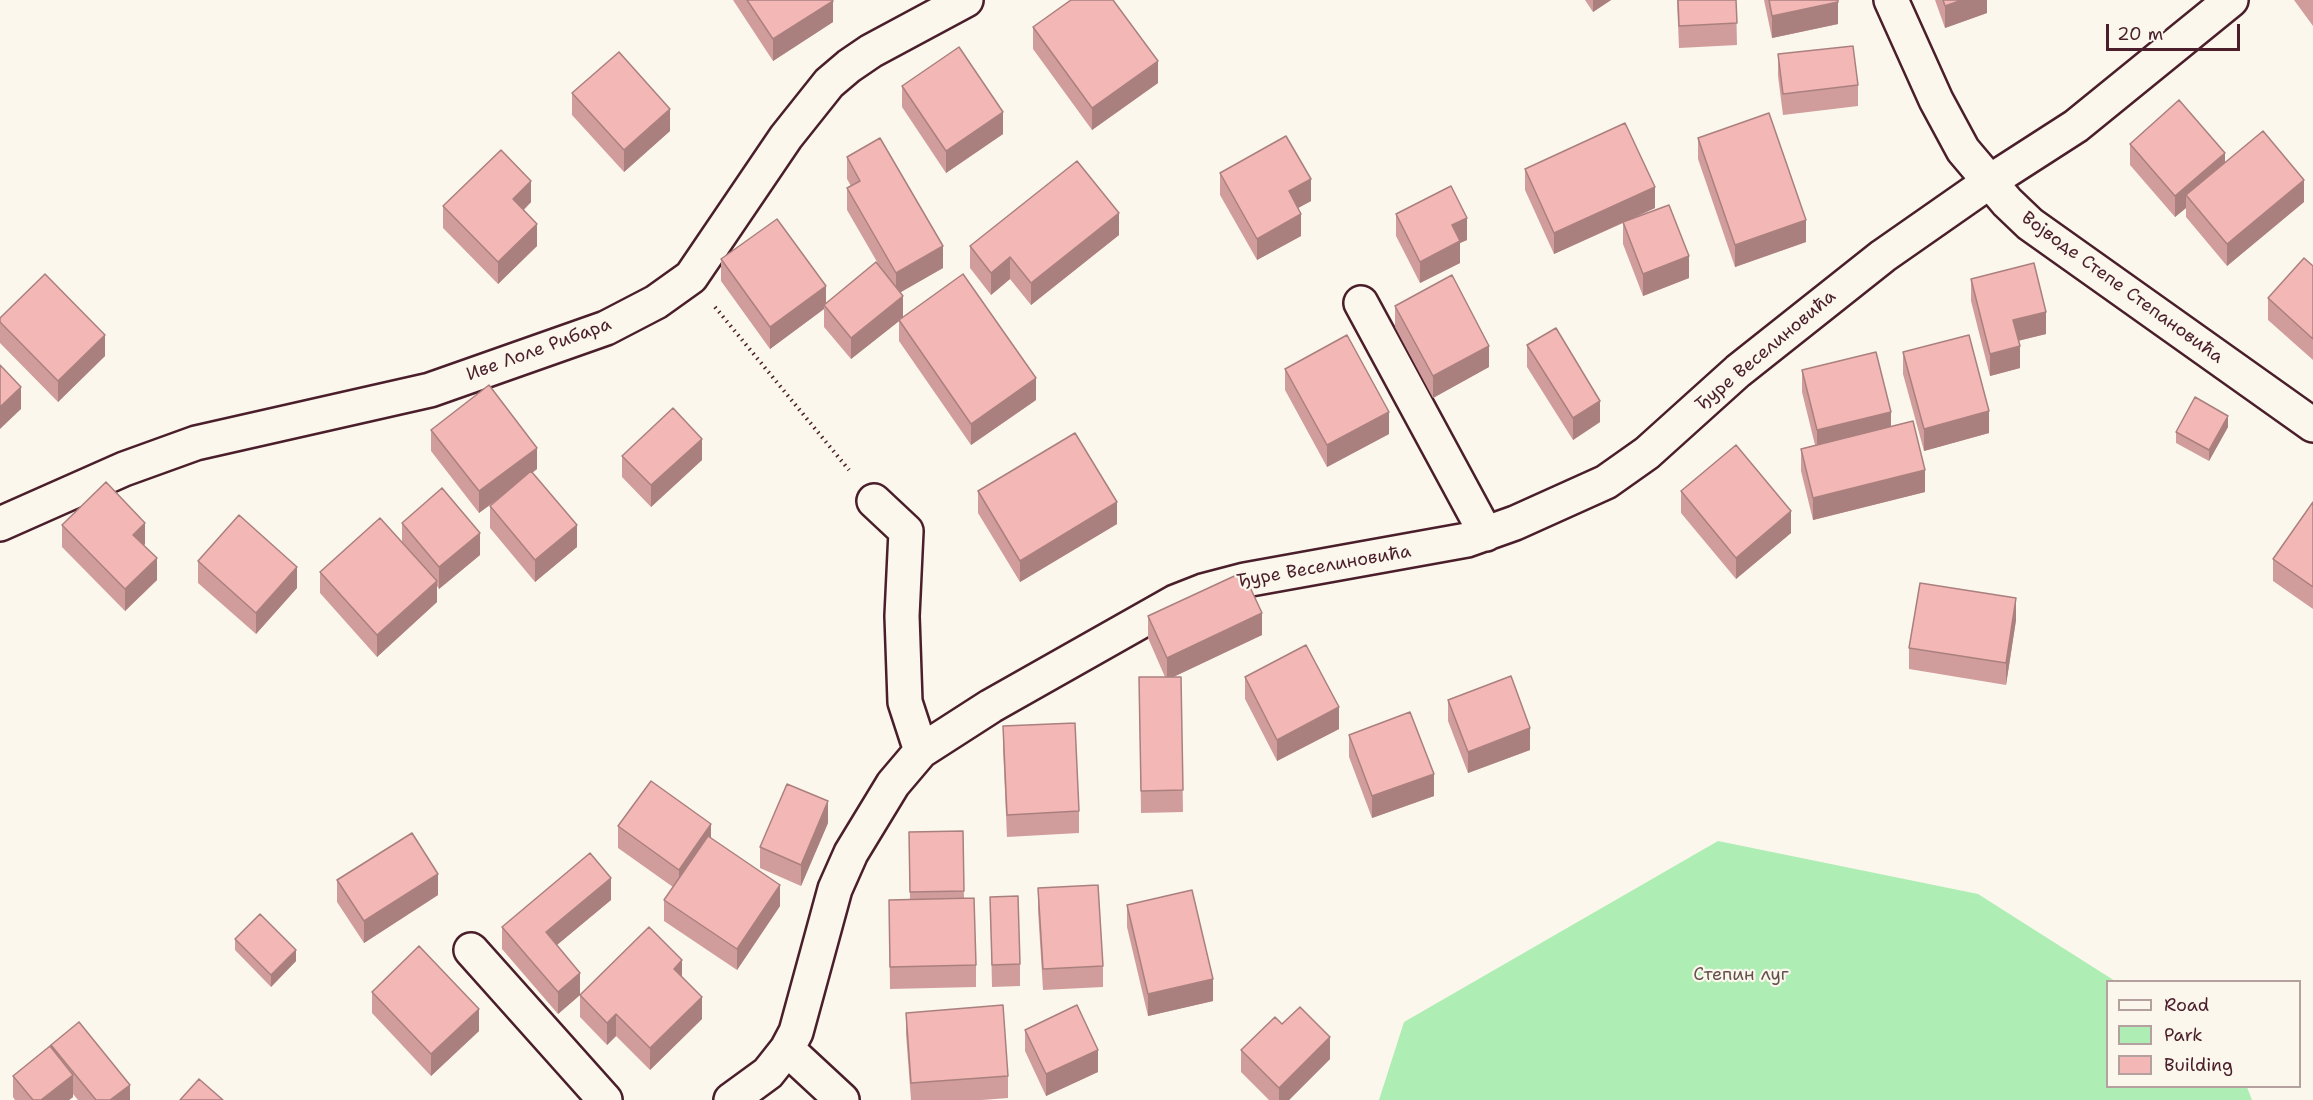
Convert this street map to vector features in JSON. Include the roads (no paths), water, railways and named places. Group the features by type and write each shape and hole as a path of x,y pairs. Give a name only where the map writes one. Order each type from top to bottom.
{"street":[{"name":"Иве Лоле Рибара","path":"0,524 124,469 196,443 430,390 606,328 656,302 690,277 786,137 829,83 871,51 966,0"},
{"name":"Војводе Степе Степановића","path":"1892,0 1936,100 1964,150 1989,182 2030,224 2313,425"},
{"name":"Ђуре Веселиновића","path":"731,1100 768,1073 787,1049 796,1032 835,889 847,862 870,819 893,784 921,751 991,706 1175,602 1203,591 1245,580 1431,547 1486,534 1575,498 1606,482 1647,453 1738,371 1884,256 1989,182 2076,126 2230,0"},
{"path":"1361,303 1486,534"},
{"path":"874,501 906,531 902,616 905,702 921,751"},
{"path":"471,950 605,1100"},
{"path":"787,1049 842,1100"}],"park label":[{"name":"Степин луг","path":"1741,975"}]}
